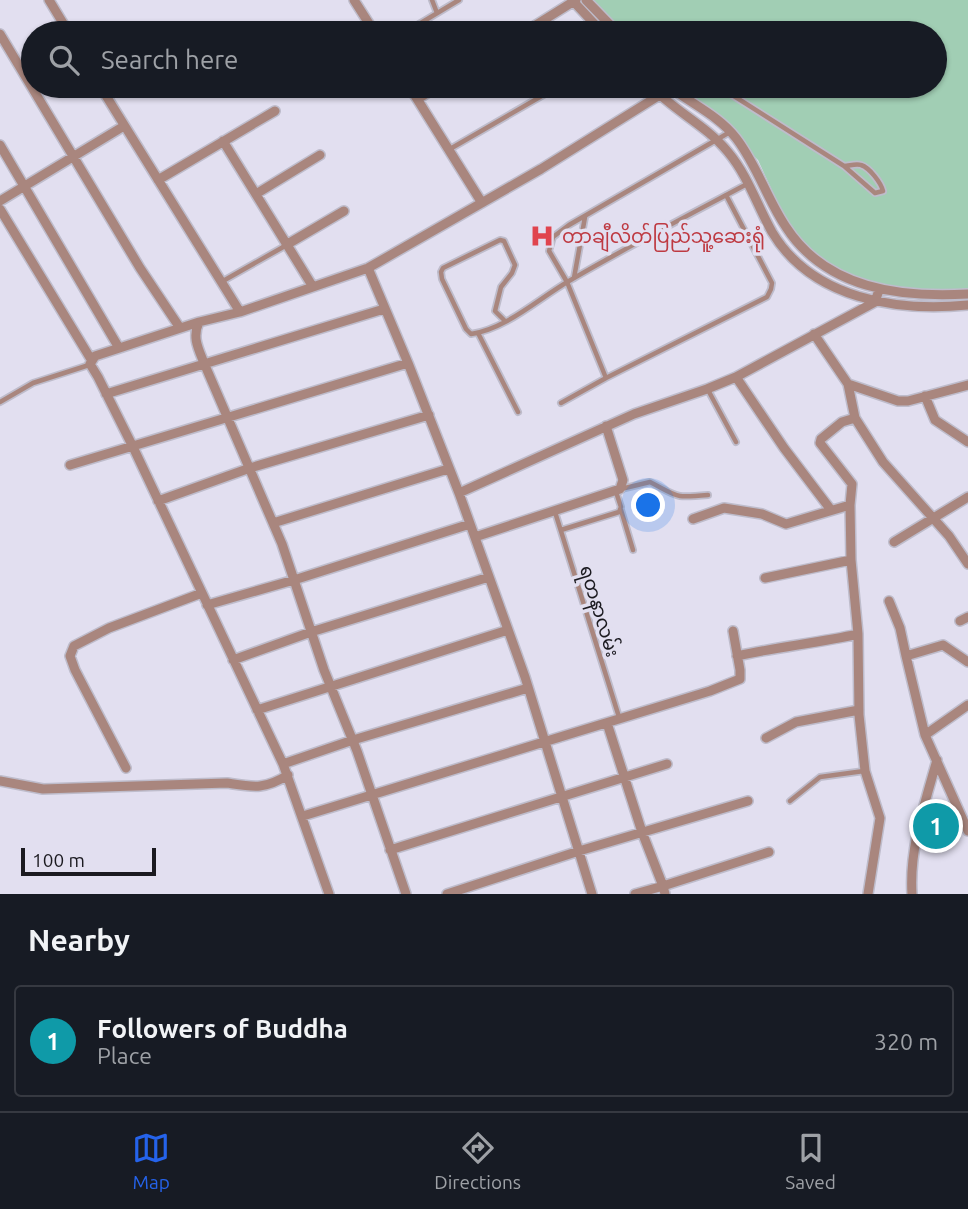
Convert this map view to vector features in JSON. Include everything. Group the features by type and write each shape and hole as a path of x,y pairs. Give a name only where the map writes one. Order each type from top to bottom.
{"street":[{"path":"49,0 62,21"},
{"path":"354,0 367,21"},
{"path":"586,0 606,21"},
{"path":"542,21 574,1 592,21"},
{"path":"0,33 21,69"},
{"path":"38,98 180,328"},
{"path":"107,98 240,312"},
{"path":"91,363 94,356 199,322 240,312 368,268 541,169 657,98"},
{"path":"662,98 727,150 772,232 788,254 814,276 875,302 917,307 968,306"},
{"path":"686,98 715,117 747,153 785,226 811,257 853,282 878,290 968,294"},
{"path":"418,99 482,203"},
{"path":"158,180 275,111"},
{"path":"0,201 124,126"},
{"path":"223,141 313,286"},
{"path":"0,145 119,348"},
{"path":"256,194 320,155"},
{"path":"0,209 91,363 133,447 288,775 329,894"},
{"path":"286,245 344,211"},
{"path":"368,268 459,492 528,688 592,894"},
{"path":"459,492 634,414 736,377 875,302 878,290"},
{"path":"106,394 384,309"},
{"path":"199,322 194,337 273,523 407,894"},
{"path":"814,334 848,384 855,418 883,462 949,536 968,564"},
{"path":"70,465 408,363"},
{"path":"736,377 784,448 831,510"},
{"path":"848,384 898,401 908,401 968,385"},
{"path":"925,396 935,420 968,442"},
{"path":"158,500 250,468 429,415"},
{"path":"855,418 842,422 820,441 852,484 851,559 858,634 859,710 865,771 880,818 868,894"},
{"path":"475,537 617,490 622,480 606,426"},
{"path":"273,523 448,468"},
{"path":"894,542 968,497"},
{"path":"693,519 724,508 762,514 786,524 850,505"},
{"path":"208,605 470,524"},
{"path":"765,578 851,559"},
{"path":"233,660 312,632 489,577"},
{"path":"126,768 75,670 70,656 74,646 109,628 202,593"},
{"path":"889,601 900,628 925,735 968,831"},
{"path":"257,710 508,630"},
{"path":"303,816 710,691 740,679 733,631"},
{"path":"737,656 774,647 818,643 858,634"},
{"path":"906,656 943,645 968,662"},
{"path":"283,764 353,740 528,688"},
{"path":"925,735 968,705"},
{"path":"766,738 796,722 859,710"},
{"path":"607,723 664,890"},
{"path":"912,894 911,879 918,834 937,760"},
{"path":"390,850 667,764"},
{"path":"0,781 43,789 227,783 251,786 272,785 288,775"},
{"path":"447,894 579,851 748,801"},
{"path":"635,894 664,890 769,852"}],"lane":[{"path":"432,0 437,13"},
{"path":"424,21 459,0"},
{"path":"450,149 533,98"},
{"path":"737,98 844,166 875,193 883,191 880,183 865,167 860,164 844,166"},
{"path":"606,378 567,282 551,257 550,245 553,237 730,132"},
{"path":"505,321 495,311 496,301 514,265 504,242 500,240 443,268 441,272 466,328 471,334 478,333 505,321 574,278 748,184"},
{"path":"561,403 766,297 772,283 726,195"},
{"path":"574,278 585,216"},
{"path":"222,282 286,245"},
{"path":"478,333 518,412"},
{"path":"0,402 33,383 91,363"},
{"path":"707,389 736,442"},
{"path":"633,550 617,490 650,482 680,498 708,495"},
{"path":"561,530 621,510"},
{"name":"ရတနာလမ်း","path":"555,511 619,719"},
{"path":"790,801 820,777 865,771"}],"green space":[{"path":"590,0 968,0 968,294 866,286 819,264 793,236 758,160 721,125 686,98 947,98 947,21 609,21"}],"place":[{"name":"တာချီလိတ်ပြည်သူ့ဆေးရုံ","path":"542,236"},
{"name":"Followers of Buddha","path":"936,826"}]}
